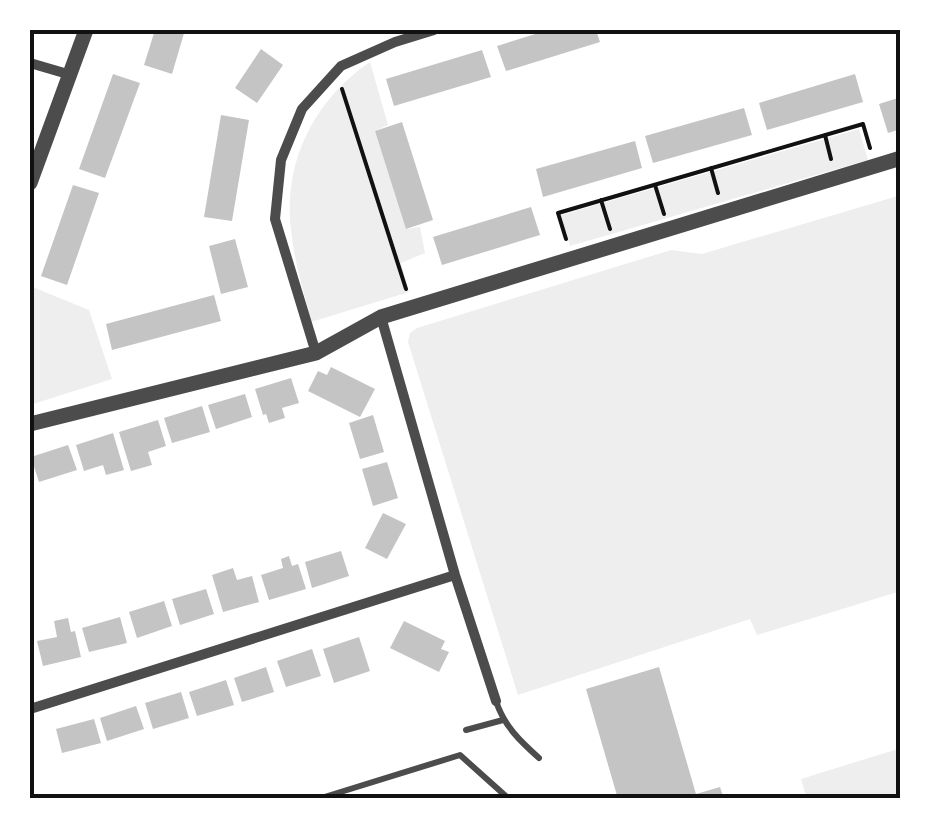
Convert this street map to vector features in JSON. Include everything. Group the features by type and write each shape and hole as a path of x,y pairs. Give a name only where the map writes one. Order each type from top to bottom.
{"street":[{"path":"30,183 86,30"},
{"path":"316,353 275,219 281,160 302,109 341,66 394,42 434,30"},
{"path":"30,63 70,75"},
{"path":"30,424 316,353 381,317 901,158"},
{"path":"381,317 496,701"},
{"path":"30,709 456,575"}],"lane":[{"path":"496,701 504,720 540,758"},
{"path":"466,730 504,720"},
{"path":"318,799 460,754 508,799"}],"path":[{"path":"336,71 412,308"},
{"path":"571,259 558,213 601,200 863,124 876,167"},
{"path":"824,135 837,179"},
{"path":"711,168 724,213"},
{"path":"655,184 668,230"},
{"path":"601,200 615,246"}],"shaded area":[{"path":"370,62 388,125 375,131 407,229 420,227 425,253 401,263 409,292 311,322 292,242 292,180 306,135 318,114 350,77"},
{"path":"859,129 868,160 570,246 561,215"},
{"path":"901,195 901,591 757,635 750,619 518,695 408,342 410,333 671,250 702,254"},
{"path":"30,286 89,310 112,379 30,405"},
{"path":"901,748 901,799 807,799 801,779"}],"building":[{"path":"155,30 185,30 172,74 144,65"},
{"path":"548,30 596,30 600,42 506,71 497,46"},
{"path":"261,49 283,65 257,103 235,88"},
{"path":"482,50 491,77 394,106 386,79"},
{"path":"113,74 140,83 105,178 79,169"},
{"path":"855,74 863,102 767,130 759,103"},
{"path":"901,97 901,129 888,133 879,104"},
{"path":"744,108 752,135 653,163 645,136"},
{"path":"221,115 249,120 232,221 204,217"},
{"path":"402,122 433,220 406,229 375,131"},
{"path":"635,141 642,168 543,197 536,169"},
{"path":"73,185 99,193 67,285 41,276"},
{"path":"531,207 540,235 442,265 433,237"},
{"path":"235,239 248,287 221,294 209,246"},
{"path":"214,295 221,321 112,350 106,324"},
{"path":"331,367 375,389 360,417 308,391 318,371 327,375"},
{"path":"291,378 299,403 282,408 285,418 269,423 255,389"},
{"path":"245,394 252,417 216,429 208,405"},
{"path":"202,406 210,432 172,443 164,418"},
{"path":"373,415 384,452 360,459 349,423"},
{"path":"158,420 166,446 148,452 152,465 131,471 119,432"},
{"path":"113,433 124,470 106,475 103,465 84,471 76,445"},
{"path":"68,445 77,470 39,482 31,457"},
{"path":"387,462 398,498 373,506 362,469"},
{"path":"383,513 406,524 387,559 365,548"},
{"path":"341,551 349,576 312,588 305,562"},
{"path":"289,556 292,566 298,564 306,589 269,600 261,575 283,568 281,559"},
{"path":"233,568 237,580 252,576 259,602 223,612 212,575"},
{"path":"206,589 214,614 180,625 172,599"},
{"path":"164,601 172,626 137,638 129,612"},
{"path":"120,617 127,643 89,652 82,628"},
{"path":"68,618 81,657 43,666 37,641 57,637 54,621"},
{"path":"404,621 445,641 441,649 449,652 439,672 390,648"},
{"path":"359,637 370,671 334,683 323,649"},
{"path":"312,649 321,676 286,687 277,661"},
{"path":"266,667 274,692 242,702 234,678"},
{"path":"659,667 696,794 720,787 724,799 618,799 586,689"},
{"path":"226,680 234,705 197,716 189,692"},
{"path":"181,692 189,718 153,729 145,703"},
{"path":"136,706 144,729 107,741 100,718"},
{"path":"94,719 101,743 62,753 56,729"}]}
